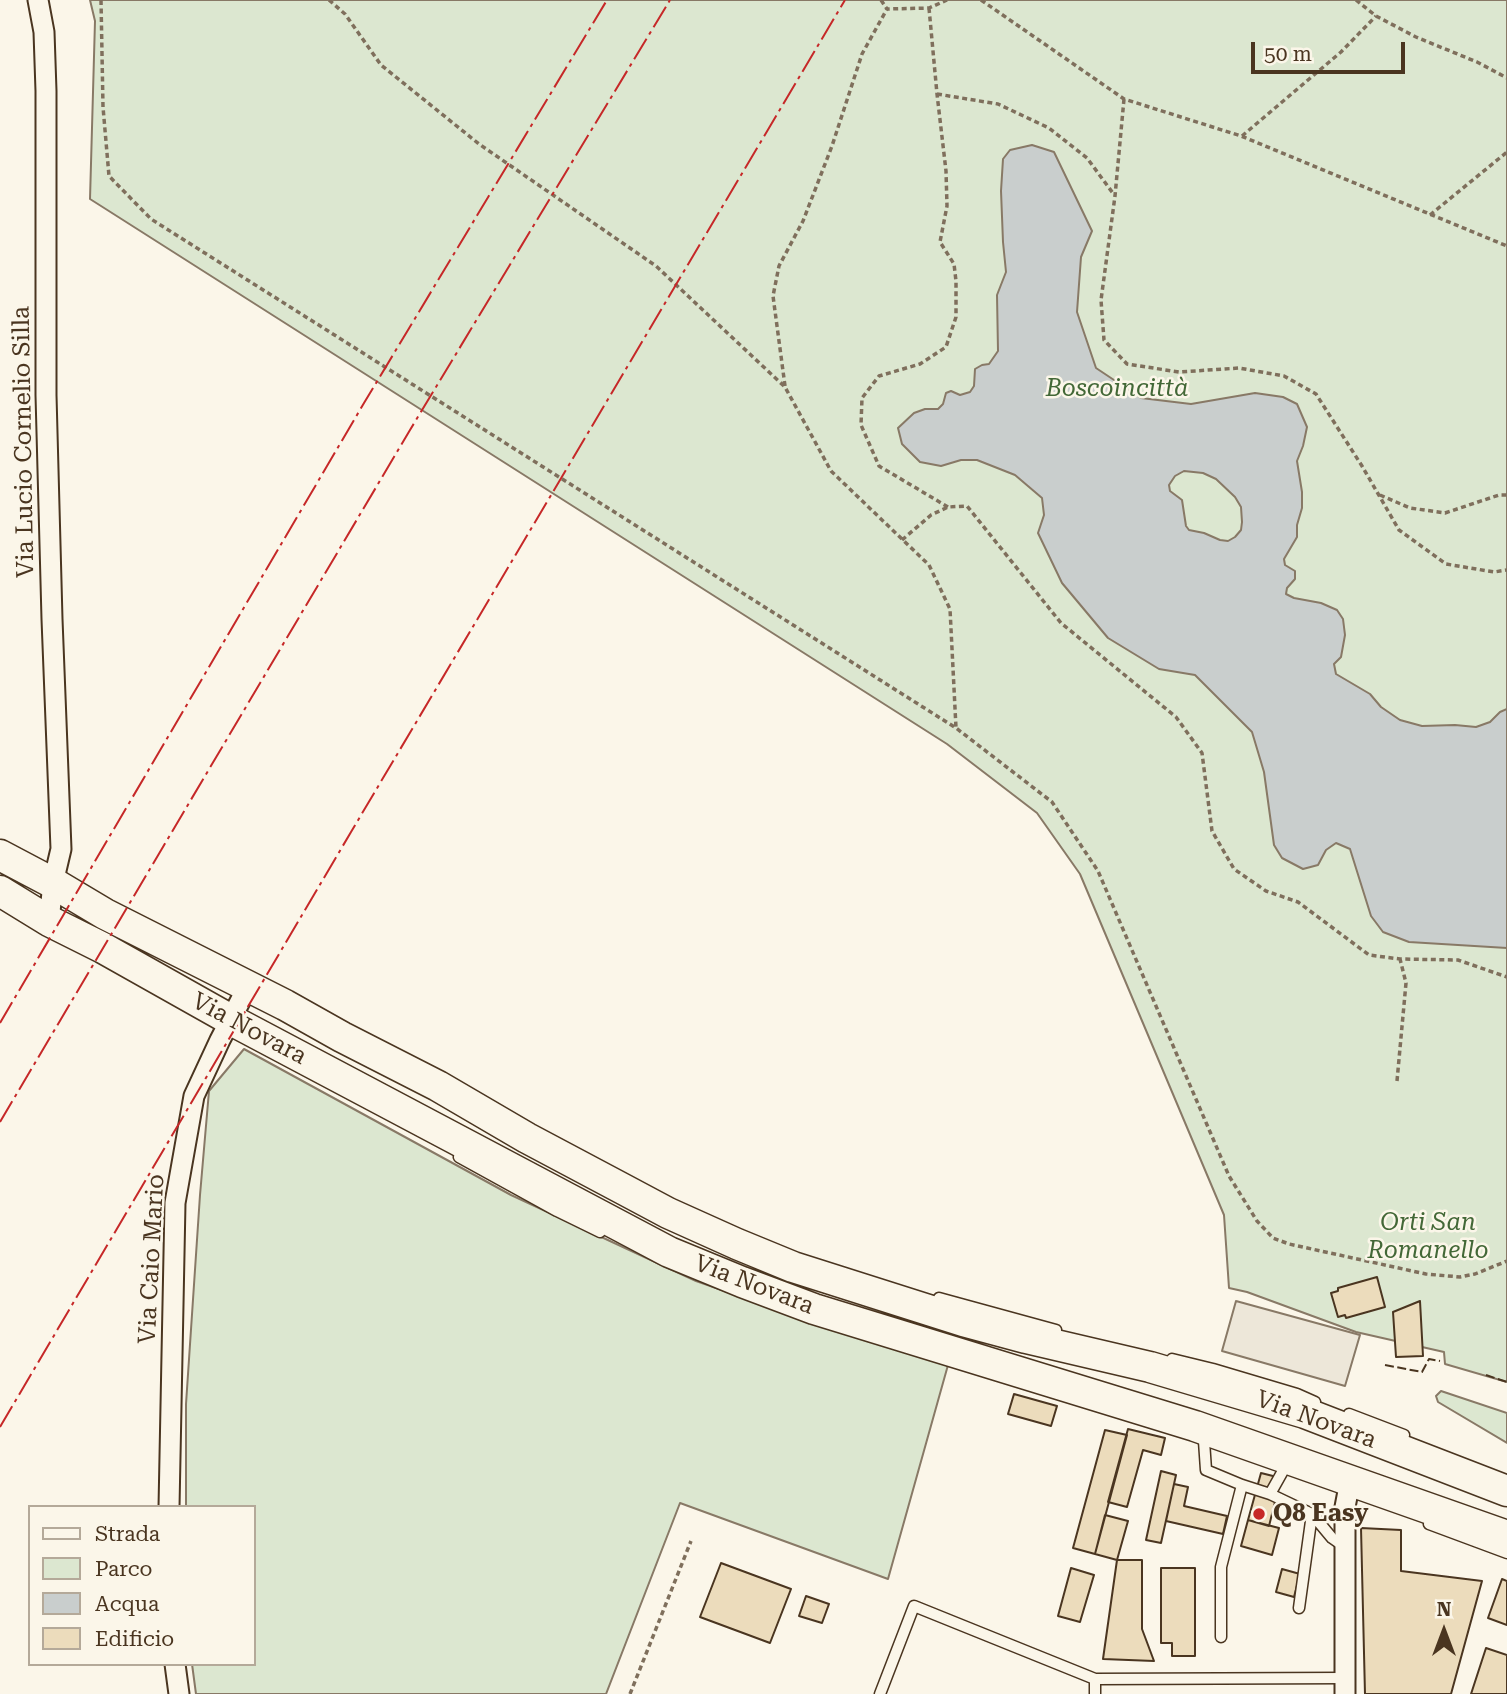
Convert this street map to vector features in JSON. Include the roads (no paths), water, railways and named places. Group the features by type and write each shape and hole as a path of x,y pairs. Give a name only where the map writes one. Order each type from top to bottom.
{"main road":[{"name":"Via Novara","path":"0,855 105,914 252,983 342,1037 438,1086 668,1213 748,1249 793,1267 963,1321 1150,1367 1305,1413 1456,1471 1501,1483"},
{"name":"Via Novara","path":"0,891 237,1027 669,1252 814,1309 1215,1439 1348,1490 1507,1536"},
{"path":"1348,1490 1364,1437"}],"street":[{"name":"Via Lucio Cornelio Silla","path":"38,0 44,32 46,91 46,394 61,849 53,883"},
{"path":"49,920 53,883"},
{"name":"Via Caio Mario","path":"169,1505 175,1203 194,1096 237,1027 252,983"},
{"path":"1345,1686 1345,1547 1348,1490"},
{"path":"175,1666 179,1694"}],"lane":[{"path":"423,1067 496,1108"},
{"path":"569,1149 631,1181"},
{"path":"453,1154 557,1211 614,1238"},
{"path":"660,1259 694,1274"},
{"path":"730,1289 743,1294"},
{"path":"923,1293 1068,1333"},
{"path":"1161,1356 1213,1368 1297,1394 1404,1435"},
{"path":"1174,1431 1215,1439 1206,1471 1270,1494 1312,1514 1332,1538 1345,1547"},
{"path":"1270,1494 1284,1469"},
{"path":"1221,1637 1222,1567 1242,1485"},
{"path":"1299,1608 1312,1514"},
{"path":"1418,1520 1507,1553"},
{"path":"880,1694 914,1606 1095,1679 1345,1686"},
{"path":"1095,1679 1095,1694"}],"water":[{"path":"1032,145 1054,152 1092,231 1081,257 1077,312 1096,368 1141,398 1191,404 1255,393 1283,397 1297,404 1307,427 1297,461 1302,508 1297,537 1284,559 1285,565 1295,571 1295,579 1287,588 1286,594 1337,610 1343,619 1345,635 1341,657 1334,664 1336,674 1370,694 1381,707 1400,720 1422,726 1476,727 1490,722 1507,709 1507,948 1409,942 1383,932 1371,916 1350,849 1336,843 1326,850 1318,865 1303,869 1282,858 1274,845 1264,772 1252,732 1195,675 1159,669 1108,638 1062,583 1038,533 1044,515 1042,498 1015,475 977,460 961,460 941,466 920,462 902,444 898,428 914,413 925,409 938,409 943,404 946,393 951,391 960,395 970,392 974,386 975,369 989,364 998,351 997,295 1006,272 1001,191 1003,159 1010,150","holes":["1184,471 1203,473 1216,479 1235,497 1241,507 1241,530 1228,541 1189,530 1182,500 1170,491 1169,485 1175,476"]}],"place":[{"name":"Q8 Easy","path":"1259,1514"}],"park label":[{"name":"Boscoincittà","path":"1117,389"},
{"name":"Orti San Romanello","path":"1428,1237"}]}
